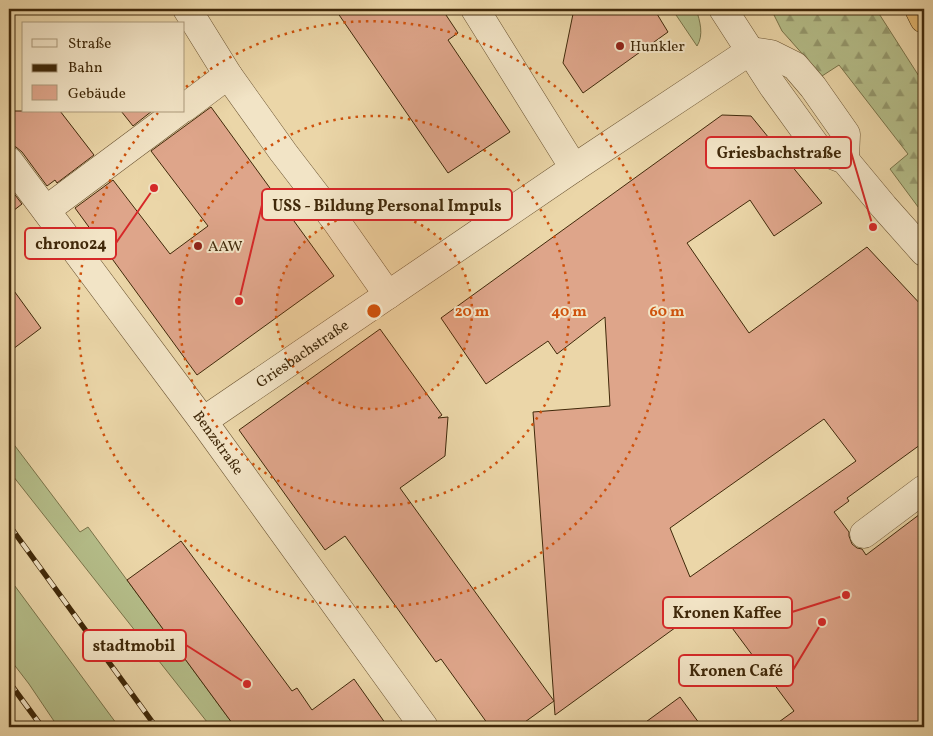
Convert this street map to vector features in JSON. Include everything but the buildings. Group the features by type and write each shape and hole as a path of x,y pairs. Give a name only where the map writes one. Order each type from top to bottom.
{"highway":[{"path":"918,9 924,19"}],"street":[{"path":"187,9 228,75 388,295"},
{"path":"475,9 574,168"},
{"path":"722,9 750,51 771,54 795,66 813,87 846,134 845,160 924,252"},
{"name":"Griesbachstraße","path":"203,421 574,168 750,51"},
{"path":"185,107 228,75"},
{"path":"46,210 179,112"},
{"name":"Benzstraße","path":"9,161 203,421 424,727"},
{"path":"864,534 924,489"}],"green space":[{"path":"672,9 696,9 701,33 697,46"},
{"path":"771,9 876,9 924,84 924,215 890,169 908,154 839,65 822,76 782,31"},
{"path":"9,438 80,532 88,527 235,727 211,727 9,471"},
{"path":"9,578 119,727 58,727 9,658"}],"railway":[{"path":"9,525 156,727"},
{"path":"9,682 42,727"},
{"path":"9,716 16,727"}],"place":[{"name":"Hunkler","path":"620,46"},
{"name":"chrono24","path":"154,188"},
{"name":"Griesbachstraße","path":"873,227"},
{"name":"AAW","path":"198,246"},
{"name":"USS - Bildung Personal Impuls","path":"239,301"},
{"name":"Kronen Kaffee","path":"846,595"},
{"name":"Kronen Café","path":"822,622"},
{"name":"stadtmobil","path":"247,684"}]}
